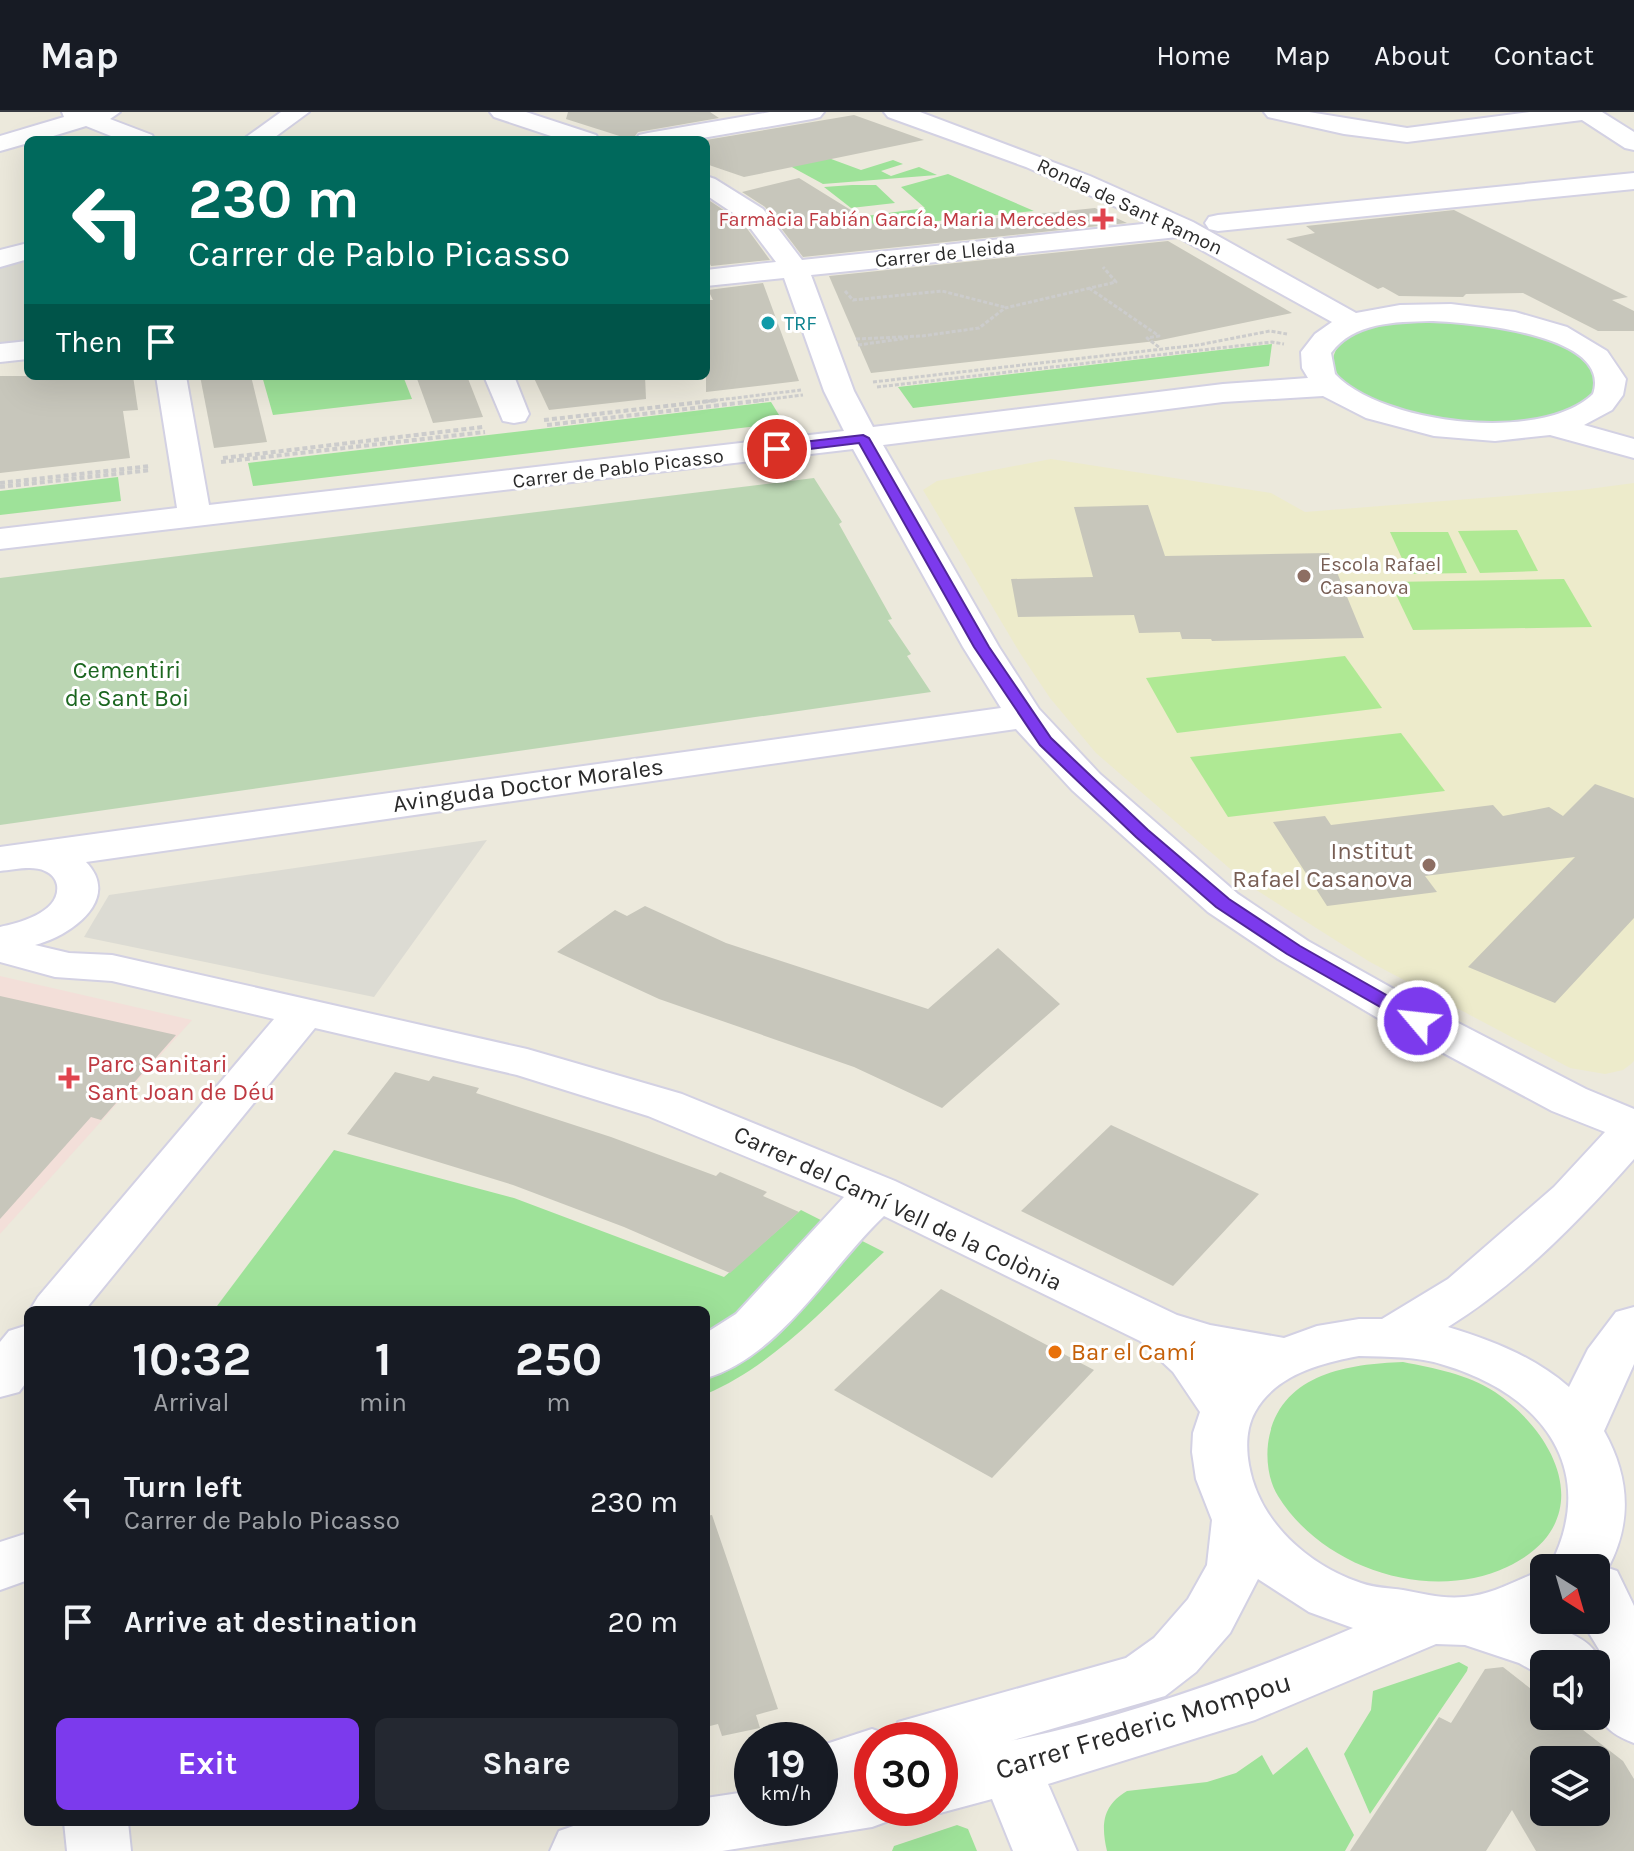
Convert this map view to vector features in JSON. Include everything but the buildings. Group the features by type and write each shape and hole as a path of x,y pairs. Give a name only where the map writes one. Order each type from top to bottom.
{"street":[{"path":"260,136 297,112"},
{"path":"502,112 575,136"},
{"path":"671,136 812,112"},
{"name":"Ronda de Sant Ramon","path":"896,112 1026,158 1184,228 1352,324"},
{"name":"Ronda de Sant Ramon","path":"945,112 1082,164 1218,223 1358,300 1393,315"},
{"path":"1276,112 1344,127 1407,135 1586,112 1634,143"},
{"path":"0,144 89,114 135,136"},
{"path":"1218,223 1623,182 1634,210"},
{"path":"710,187 754,215 795,269 839,391 981,647 1025,716 1086,782 1223,903 1293,950 1392,1007 1569,1100 1634,1128 1571,1199 1466,1292 1391,1338"},
{"name":"Carrer de Lleida","path":"710,278 1184,228"},
{"path":"0,259 24,252"},
{"name":"Ronda de Sant Ramon","path":"1330,386 1318,372 1316,352 1325,339 1352,324 1393,315 1430,312 1490,316 1545,330 1588,350 1604,365 1611,380 1608,395 1595,408"},
{"path":"1588,350 1619,348"},
{"path":"0,353 24,350"},
{"path":"172,380 195,517"},
{"path":"501,380 514,414"},
{"path":"1330,386 1366,408 1418,423 1478,430 1549,425 1595,408 1634,429"},
{"name":"Carrer de Pablo Picasso","path":"0,539 1223,393 1330,386"},
{"path":"1549,425 1634,449"},
{"name":"Avinguda Doctor Morales","path":"15,858 1025,716"},
{"path":"15,858 52,860 69,867 79,879 81,892 75,906 61,919"},
{"name":"Carrer del Camí Vell de la Colònia","path":"0,943 35,932 61,919 86,953 112,968"},
{"name":"Carrer del Camí Vell de la Colònia","path":"0,943 39,962 77,969 112,968 527,1063 665,1105 878,1193 1158,1328 1192,1359 1227,1409"},
{"path":"59,1306 304,1012"},
{"path":"710,1354 730,1331 878,1193"},
{"path":"1577,1430 1607,1362 1634,1325"},
{"path":"1158,1328 1209,1344 1286,1357"},
{"path":"1547,1650 1449,1620 1354,1605 1309,1585 1258,1546 1239,1522 1226,1490 1219,1457 1220,1433 1227,1409 1255,1375 1301,1349 1331,1341 1391,1338 1441,1344 1487,1359 1528,1382 1558,1407 1577,1430 1593,1461 1600,1493 1584,1554"},
{"path":"0,1378 24,1349"},
{"name":"Carrer Frederic Mompou","path":"958,1729 1144,1678 1175,1655 1209,1616 1236,1566 1239,1522"},
{"path":"0,1567 24,1557"},
{"name":"Carrer Frederic Mompou","path":"958,1781 1122,1737 1274,1687 1530,1592"},
{"path":"1610,1618 1634,1656"},
{"path":"1610,1691 1634,1717"},
{"path":"1010,1767 1045,1851"},
{"path":"710,1822 854,1802"},
{"path":"710,1812 734,1803"},
{"path":"96,1826 99,1851"},
{"path":"582,1851 684,1826"}],"path":[{"path":"862,344 979,328 1005,308 1116,282 1095,259"},
{"path":"1089,288 1159,336 1147,338 1161,349"},
{"path":"850,299 942,291 1005,308"},
{"path":"1292,335 1270,331 1161,349 865,386 1272,342 1297,346"},
{"path":"866,338 922,336"},
{"path":"0,485 152,465"},
{"path":"0,485 163,469"}],"shaded area":[{"path":"24,258 24,342 0,345 0,266"},
{"name":"Institut Rafael Casanova","path":"1051,459 1271,493 1305,512 1634,483 1634,1061 1631,1064 1623,1070 1605,1074 1570,1068 1370,962 1250,886 1096,753 1050,698 1020,653 923,490 937,481"},
{"path":"487,840 374,997 84,937 109,895"},
{"name":"Parc Sanitari Sant Joan de Déu","path":"0,976 192,1020 0,1234"}],"green space":[{"path":"804,149 861,170 893,160 903,164 881,171 891,176 919,167 937,175 823,184 779,160"},
{"path":"948,174 1034,211 861,229 851,218 925,208 901,187"},
{"path":"876,185 895,203 851,208 824,187"},
{"path":"1406,320 1496,326 1550,339 1568,347 1585,360 1593,371 1596,386 1590,397 1561,413 1479,423 1429,418 1397,409 1366,397 1344,382 1335,369 1334,357 1346,340 1371,328"},
{"path":"1272,344 1269,366 913,408 898,387"},
{"path":"263,380 405,380 412,399 273,415"},
{"path":"771,402 784,423 253,486 248,463"},
{"path":"118,477 121,501 0,515 0,491"},
{"name":"Cementiri de Sant Boi","path":"814,478 842,522 839,524 892,619 888,620 911,654 907,656 931,692 0,825 0,578"},
{"path":"1517,530 1538,571 1480,573 1458,531"},
{"path":"1390,532 1448,532 1467,573 1409,574"},
{"path":"1564,579 1592,627 1413,630 1390,582"},
{"path":"1345,656 1382,708 1177,733 1146,678"},
{"path":"1401,733 1445,791 1228,817 1190,757"},
{"path":"334,1150 514,1198 724,1277 801,1210 884,1252 778,1350 731,1382 710,1392 710,1306 217,1306"},
{"path":"1403,1362 1462,1376 1495,1392 1538,1432 1552,1456 1560,1480 1561,1505 1553,1528 1535,1549 1507,1567 1477,1577 1445,1581 1413,1580 1380,1572 1350,1560 1322,1543 1298,1521 1278,1496 1272,1484 1267,1457 1274,1421 1285,1402 1299,1388 1337,1371"},
{"path":"1459,1662 1468,1667 1467,1671 1370,1814 1344,1754 1371,1710 1373,1691"},
{"path":"1307,1747 1354,1835 1345,1851 1107,1851 1105,1817 1112,1803 1127,1791 1207,1782 1236,1773 1262,1755 1273,1775"},
{"path":"958,1825 968,1829 977,1851 892,1851 894,1846"}],"place":[{"name":"Farmàcia Fabián García, Maria Mercedes","path":"1103,219"},
{"name":"TRF","path":"768,323"},
{"name":"Escola Rafael Casanova","path":"1304,576"},
{"name":"Institut Rafael Casanova","path":"1429,865"},
{"name":"Parc Sanitari Sant Joan de Déu","path":"69,1078"},
{"name":"Bar el Camí","path":"1055,1352"}],"route":[{"path":"777,449 863,438 981,647 1025,716 1045,741 1142,834 1223,903 1293,950 1418,1021"}]}
